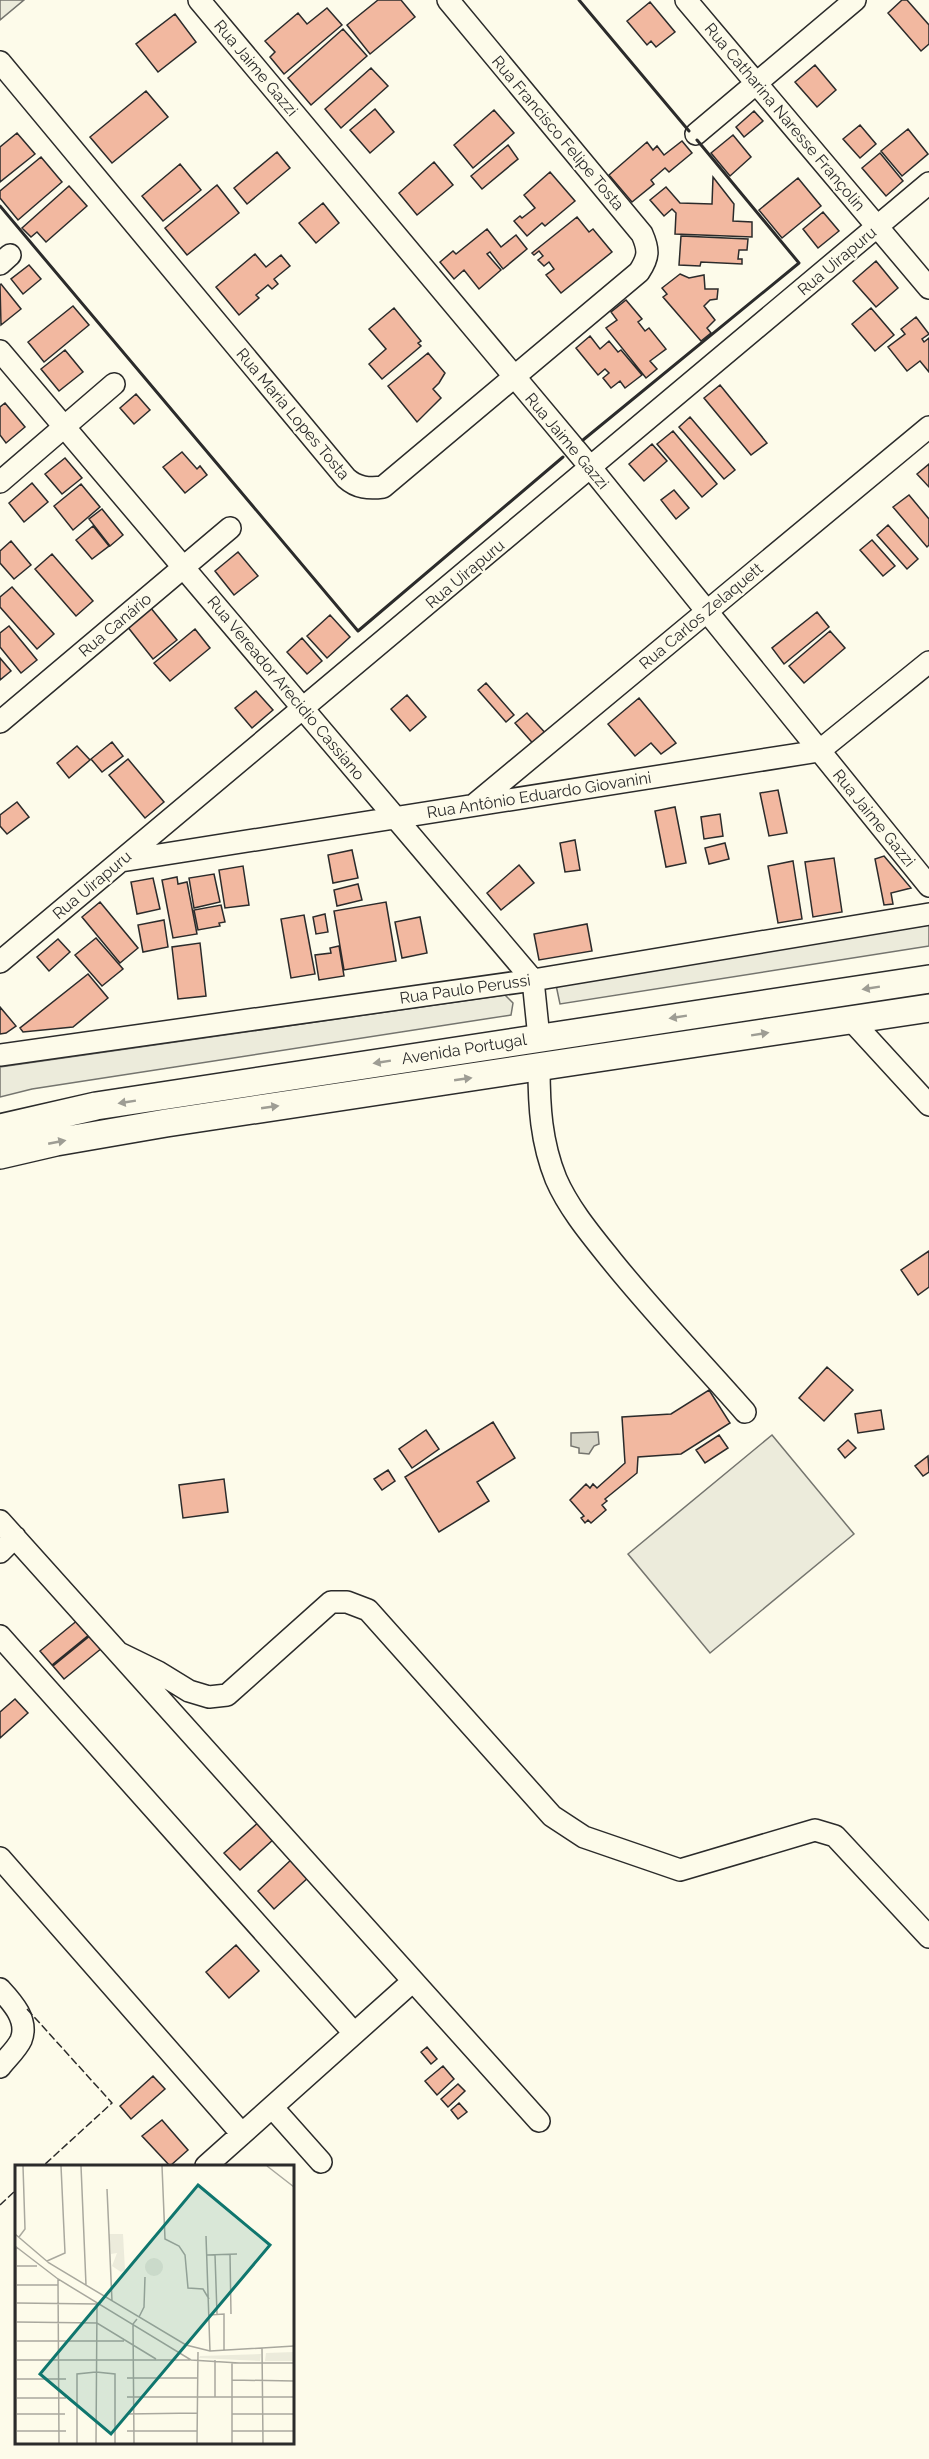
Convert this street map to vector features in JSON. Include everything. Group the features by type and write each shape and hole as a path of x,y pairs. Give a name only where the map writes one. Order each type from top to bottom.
{"main road":[{"name":"Avenida Portugal","path":"0,1128 96,1107 163,1096 929,979"},
{"path":"0,1155 56,1142 166,1123 929,1008"},
{"path":"228,1086 232,1113"},
{"path":"163,1096 166,1123"}],"street":[{"name":"Rua Jaime Gazzi","path":"199,0 591,468 929,886"},
{"name":"Rua Francisco Felipe Tosta","path":"448,0 642,234 648,248 647,260 639,272"},
{"name":"Rua Catharina Naresse Françolin","path":"686,0 929,288"},
{"path":"696,134 855,0"},
{"name":"Rua Maria Lopes Tosta","path":"0,62 354,485 371,488 383,487 639,272"},
{"name":"Rua Uirapuru","path":"0,962 929,183"},
{"name":"Rua Vereador Arecidio Cassiano","path":"0,351 533,980"},
{"path":"0,482 114,384"},
{"name":"Rua Carlos Zelaquett","path":"473,806 929,427"},
{"name":"Rua Canário","path":"0,722 230,528"},
{"name":"Rua Antônio Eduardo Giovanini","path":"120,861 819,751 929,662"},
{"name":"Rua Paulo Perussi","path":"0,1055 533,980 929,914"},
{"path":"533,980 539,1038"},
{"path":"851,1020 929,1105"},
{"path":"539,1067 539,1104 543,1138 556,1180 586,1229 632,1286 745,1412"},
{"path":"0,1521 7,1545 119,1653 540,2121"},
{"path":"119,1653 158,1672 189,1691 209,1697 226,1695 331,1602 347,1602 368,1610 552,1816 585,1837 680,1870 815,1830 835,1836 929,1937"},
{"path":"0,1636 354,2033"},
{"path":"0,1858 242,2134"},
{"path":"207,2165 413,1981"},
{"path":"0,1989 13,2002 22,2020 21,2039 0,2067"},
{"path":"272,2107 321,2162"}],"shaded area":[{"path":"0,0 24,0 0,20"},
{"path":"929,925 929,946 560,1004 556,985"},
{"path":"505,995 513,1003 511,1015 32,1089 0,1097 0,1067"},
{"path":"598,1432 599,1444 594,1446 589,1454 579,1453 579,1448 571,1446 571,1433"},
{"path":"772,1435 854,1534 710,1653 628,1554"}],"building":[{"path":"378,0 401,0 415,17 370,54 347,25"},
{"path":"902,0 907,0 929,25 929,44 921,51 888,13"},
{"path":"650,2 675,32 656,47 651,41 647,45 627,21"},
{"path":"327,8 342,25 284,74 270,57 275,52 265,41 298,13 307,24"},
{"path":"175,14 196,42 158,72 136,44"},
{"path":"343,29 367,56 311,105 288,78"},
{"path":"815,65 836,90 817,107 795,82"},
{"path":"371,68 388,86 341,128 325,109"},
{"path":"146,91 168,117 112,163 90,137"},
{"path":"375,109 394,132 370,153 350,130"},
{"path":"494,110 514,133 473,168 454,145"},
{"path":"754,111 763,121 744,137 736,127"},
{"path":"860,125 876,144 860,158 843,139"},
{"path":"908,129 928,154 902,176 881,151"},
{"path":"17,133 35,154 0,182 0,147"},
{"path":"733,135 751,157 730,176 711,153"},
{"path":"682,141 692,153 669,172 665,168 651,180 654,184 632,202 609,175 647,142 653,150 657,146 664,155"},
{"path":"508,145 518,159 482,189 471,176"},
{"path":"277,152 290,168 247,204 234,188"},
{"path":"880,153 903,181 886,196 862,168"},
{"path":"41,157 62,182 18,220 0,198 0,191"},
{"path":"434,162 453,185 417,215 399,193"},
{"path":"180,164 201,190 163,221 142,196"},
{"path":"550,172 575,201 545,226 542,223 527,236 514,221 535,208 524,195"},
{"path":"713,177 734,204 733,221 752,222 752,237 675,234 676,213 672,209 664,216 650,200 666,187 680,203 712,204"},
{"path":"798,178 821,206 782,238 759,210"},
{"path":"217,185 239,213 187,255 165,228"},
{"path":"69,186 87,206 46,242 37,232 31,237 22,228"},
{"path":"323,203 339,223 316,243 299,223"},
{"path":"823,212 839,231 818,248 803,229"},
{"path":"577,217 589,232 593,229 612,252 561,293 546,275 554,269 549,262 544,266 538,260 543,256 539,251 534,255 532,253"},
{"path":"487,229 501,247 516,235 527,249 503,269 490,252 487,254 501,270 479,289 464,270 454,279 440,262 453,251 456,254"},
{"path":"681,236 748,239 747,250 739,250 738,259 742,259 742,264 701,262 700,266 679,265"},
{"path":"255,254 266,267 281,255 290,266 274,279 278,284 272,289 268,285 256,295 259,298 239,315 216,287"},
{"path":"876,261 898,288 876,307 853,281"},
{"path":"29,265 41,279 23,294 11,279"},
{"path":"680,274 689,278 704,275 705,289 718,289 717,299 710,300 704,306 715,320 707,328 711,333 701,341 663,297 667,294 662,288"},
{"path":"0,285 21,309 1,325"},
{"path":"626,300 642,319 638,322 645,331 649,328 666,349 650,361 657,369 646,378 606,328 617,320 611,312"},
{"path":"73,306 89,325 44,362 28,342"},
{"path":"394,308 421,341 418,343 421,346 382,379 369,364 386,349 369,329"},
{"path":"871,308 894,335 875,351 852,324"},
{"path":"916,317 929,334 922,339 924,342 929,338 929,372 920,361 907,371 888,347 905,334 901,329"},
{"path":"590,336 600,349 609,341 618,352 621,350 642,375 625,388 620,381 611,388 603,378 609,373 605,369 598,375 576,348"},
{"path":"65,350 83,372 59,391 41,369"},
{"path":"428,353 445,373 433,389 441,398 417,422 388,386"},
{"path":"720,385 767,443 751,455 704,398"},
{"path":"136,394 150,410 134,424 120,408"},
{"path":"5,403 25,427 6,443 0,435 0,407"},
{"path":"690,417 735,470 724,479 679,427"},
{"path":"673,431 717,484 702,497 657,444"},
{"path":"652,444 667,461 644,481 629,464"},
{"path":"182,452 197,469 200,466 207,475 185,493 163,467"},
{"path":"65,458 82,478 62,494 45,474"},
{"path":"929,464 929,487 917,474"},
{"path":"32,483 48,502 24,522 9,503"},
{"path":"81,484 100,507 73,530 54,506"},
{"path":"674,490 689,508 676,519 661,500"},
{"path":"909,495 929,519 929,545 927,547 893,507"},
{"path":"102,509 123,535 110,546 89,519"},
{"path":"888,525 918,559 907,569 877,535"},
{"path":"93,526 109,546 92,559 76,540"},
{"path":"872,540 895,566 883,576 860,550"},
{"path":"11,541 31,565 14,579 0,563 0,551"},
{"path":"238,552 258,576 234,595 215,571"},
{"path":"52,554 93,601 76,616 35,569"},
{"path":"12,587 54,634 37,649 0,607 0,597"},
{"path":"150,607 177,640 153,659 127,626"},
{"path":"817,612 829,627 784,664 772,648"},
{"path":"330,615 350,637 327,658 307,636"},
{"path":"9,626 37,660 21,673 0,647 0,633"},
{"path":"195,629 210,648 170,681 154,663"},
{"path":"830,631 845,648 804,683 789,666"},
{"path":"302,638 322,661 307,674 287,652"},
{"path":"0,658 11,671 0,680"},
{"path":"486,683 514,715 506,722 478,690"},
{"path":"256,691 273,710 252,728 235,708"},
{"path":"407,695 426,717 410,731 391,709"},
{"path":"639,698 676,743 661,754 651,743 635,756 608,724"},
{"path":"527,713 549,737 537,748 515,723"},
{"path":"112,742 123,756 102,772 91,759"},
{"path":"77,746 90,760 69,778 57,763"},
{"path":"128,759 164,802 145,818 109,775"},
{"path":"778,790 787,833 769,836 760,793"},
{"path":"17,802 29,817 7,834 0,826 0,815"},
{"path":"675,807 686,863 666,867 655,811"},
{"path":"720,814 723,836 704,839 701,817"},
{"path":"575,840 580,870 565,872 560,843"},
{"path":"725,843 729,859 709,864 705,848"},
{"path":"352,850 358,878 333,883 328,855"},
{"path":"884,856 911,888 891,893 893,904 884,905 875,859"},
{"path":"834,858 842,912 813,917 805,862"},
{"path":"793,861 802,919 778,923 768,866"},
{"path":"519,865 534,883 501,910 487,893"},
{"path":"243,866 249,905 225,908 219,870"},
{"path":"214,874 220,902 194,908 189,878"},
{"path":"177,877 178,884 187,882 197,934 173,938 162,880"},
{"path":"153,878 160,909 137,914 131,882"},
{"path":"358,884 362,900 337,906 334,890"},
{"path":"100,902 138,948 120,963 82,917"},
{"path":"386,902 396,961 344,970 334,911"},
{"path":"221,905 225,922 219,923 220,926 198,930 194,910"},
{"path":"325,914 328,932 316,934 313,917"},
{"path":"304,915 315,974 291,978 281,919"},
{"path":"420,917 427,953 402,958 395,922"},
{"path":"164,920 168,947 143,952 138,925"},
{"path":"587,924 592,951 539,960 534,934"},
{"path":"96,938 123,969 102,986 75,955"},
{"path":"58,939 70,952 49,971 37,957"},
{"path":"200,943 206,996 178,999 172,947"},
{"path":"339,946 344,976 319,980 315,955 331,953 330,948"},
{"path":"88,974 108,998 73,1027 23,1032 20,1028"},
{"path":"0,1007 16,1026 0,1034"},
{"path":"929,1251 929,1287 918,1295 901,1270"},
{"path":"827,1367 853,1390 824,1421 799,1398"},
{"path":"709,1390 730,1423 681,1454 638,1457 637,1473 605,1499 607,1501 602,1505 606,1510 591,1523 588,1520 585,1523 581,1518 584,1516 570,1500 586,1484 590,1488 593,1484 597,1488 625,1463 622,1417 671,1414"},
{"path":"881,1410 884,1429 858,1433 855,1414"},
{"path":"493,1422 515,1458 477,1482 489,1501 439,1532 405,1477"},
{"path":"426,1430 439,1449 412,1468 399,1449"},
{"path":"719,1435 728,1448 705,1463 696,1450"},
{"path":"848,1440 856,1448 845,1458 838,1449"},
{"path":"928,1456 929,1472 923,1476 915,1466"},
{"path":"388,1470 395,1481 382,1490 374,1479"},
{"path":"224,1479 228,1512 183,1518 179,1485"},
{"path":"79,1619 90,1634 52,1665 40,1651"},
{"path":"91,1635 102,1648 64,1679 53,1666"},
{"path":"15,1699 28,1713 0,1738 0,1712"},
{"path":"260,1821 275,1838 240,1870 224,1853"},
{"path":"293,1858 310,1876 274,1909 258,1891"},
{"path":"236,1945 259,1971 229,1998 206,1972"},
{"path":"427,2047 437,2059 431,2064 421,2052"},
{"path":"443,2066 454,2079 437,2095 425,2081"},
{"path":"153,2076 165,2089 131,2119 120,2106"},
{"path":"458,2084 465,2091 448,2107 441,2099"},
{"path":"459,2103 467,2112 458,2119 451,2110"},
{"path":"162,2120 188,2150 169,2165 142,2136"}],"fence":[{"path":"27,2009 112,2103 44,2165"},
{"path":"0,2205 15,2191"}],"wall":[{"path":"579,0 689,131"},
{"path":"583,440 799,263 697,140"},
{"path":"0,206 358,631 563,457"}]}
